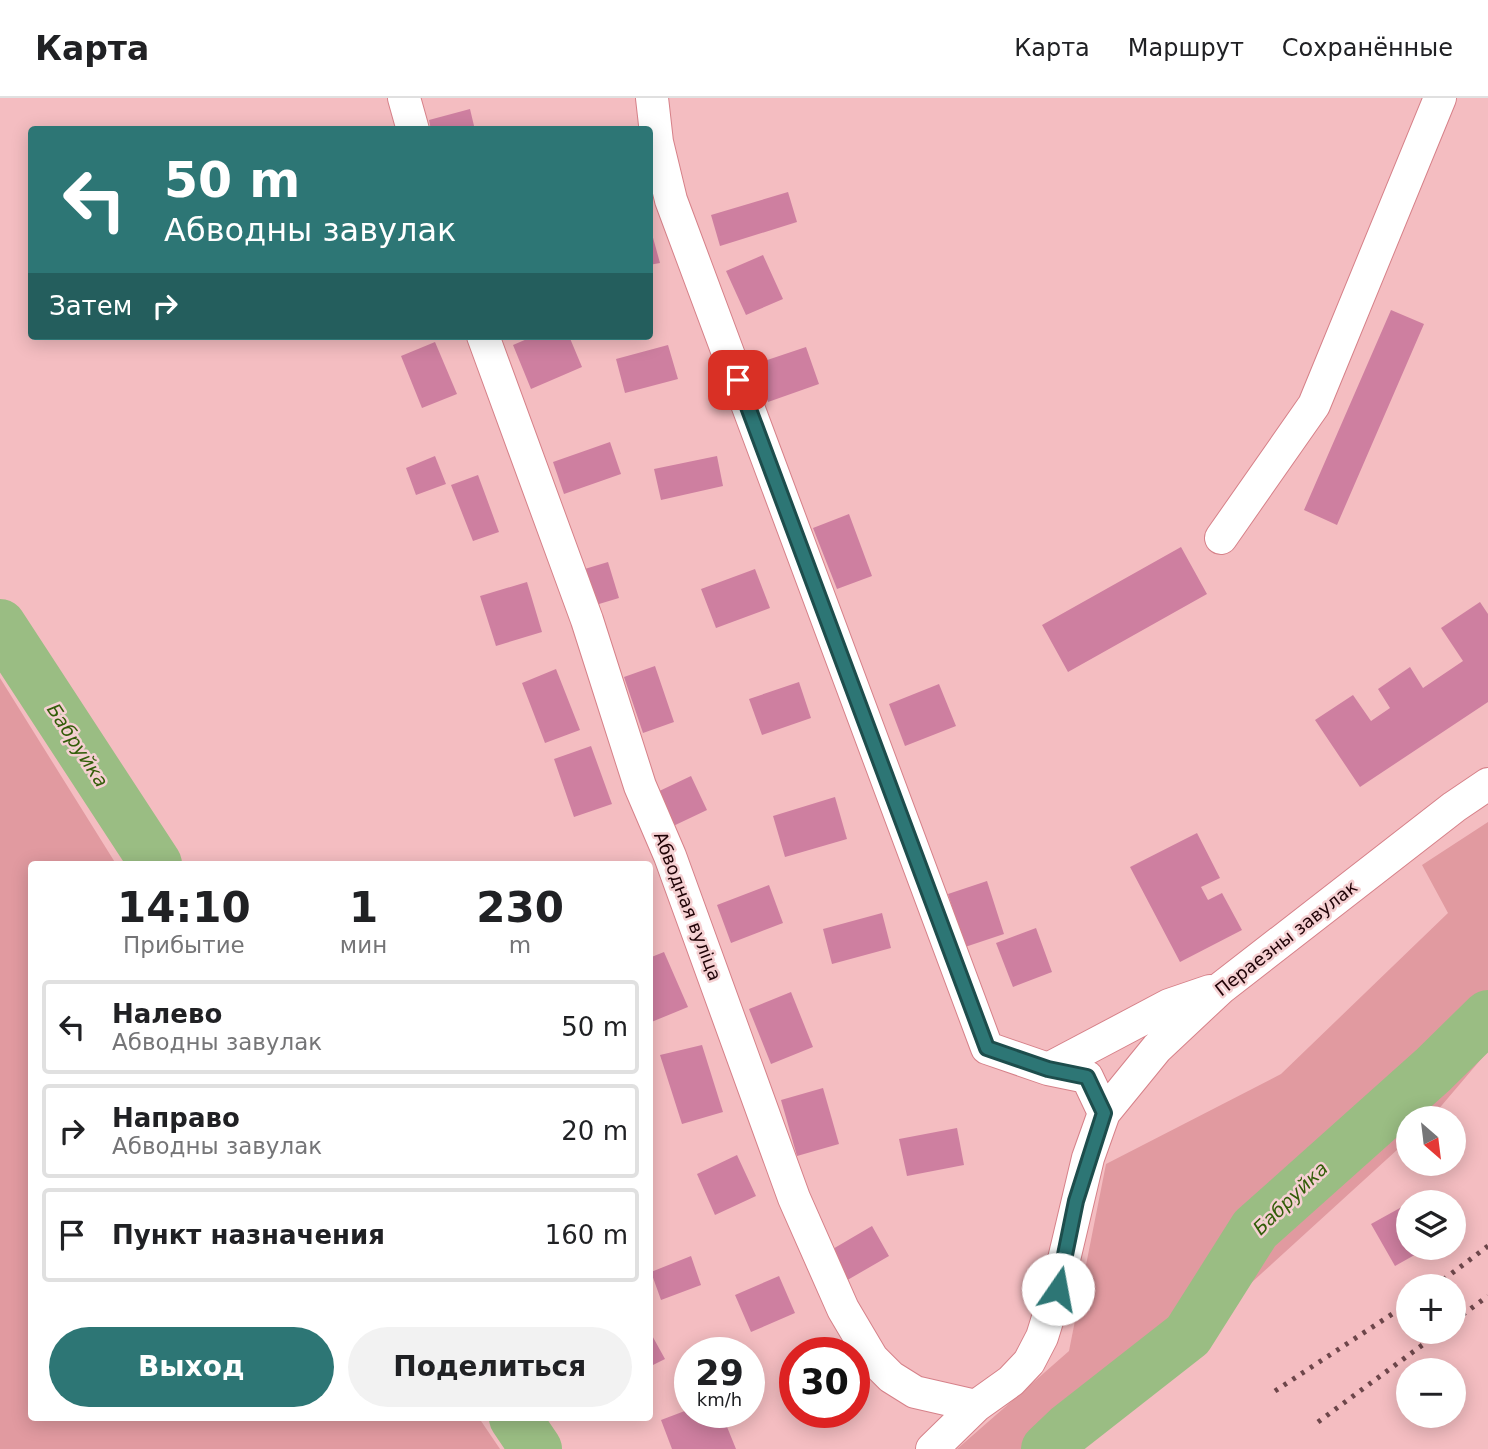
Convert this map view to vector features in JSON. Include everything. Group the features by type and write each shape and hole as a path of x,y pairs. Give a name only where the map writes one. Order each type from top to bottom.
{"street":[{"path":"404,98 412,126"},
{"path":"652,98 657,142 671,200 987,1048 1048,1069 1087,1077 1104,1113 1079,1190 1058,1289 1042,1337 1029,1362 1011,1381 976,1406 932,1449"},
{"path":"1221,538 1314,405 1440,98"},
{"name":"Абводная вуліца","path":"484,340 587,620 640,786 674,869 794,1198 843,1309 872,1358 891,1377 915,1392 976,1406"},
{"name":"Пераезны завулак","path":"1104,1113 1157,1048 1221,988 1424,830 1488,784"},
{"path":"1048,1069 1169,1005 1221,988"}],"shaded area":[{"path":"0,678 114,861 28,861 28,1421 481,1421 500,1449 0,1449"},
{"path":"1488,822 1488,1051 1441,1106 1396,1106 1396,1151 1069,1449 957,1449 1069,1351 1106,1164 1281,1074 1448,913 1422,865"}],"building":[{"path":"470,109 474,126 430,126 429,120"},
{"path":"788,192 797,222 720,246 711,215"},
{"path":"653,238 660,263 653,264"},
{"path":"763,255 783,299 746,315 726,271"},
{"path":"1391,310 1424,324 1337,525 1304,510"},
{"path":"525,340 571,340 582,367 531,389 513,345"},
{"path":"435,342 457,394 422,408 401,356"},
{"path":"668,345 678,379 625,393 616,359"},
{"path":"806,347 819,384 768,402 755,364"},
{"path":"610,442 621,474 564,494 553,462"},
{"path":"435,456 446,484 416,495 406,468"},
{"path":"717,456 723,486 661,500 654,469"},
{"path":"478,475 499,532 473,541 451,485"},
{"path":"849,514 872,576 837,589 813,528"},
{"path":"1181,547 1207,594 1068,672 1042,625"},
{"path":"608,562 619,598 589,607 578,571"},
{"path":"755,569 770,608 716,628 701,589"},
{"path":"527,582 542,632 496,646 480,596"},
{"path":"1480,602 1488,614 1488,702 1360,787 1315,720 1353,695 1371,721 1390,708 1378,689 1410,667 1423,688 1463,661 1441,628"},
{"path":"655,666 674,722 643,733 624,677"},
{"path":"556,669 580,730 545,743 522,683"},
{"path":"799,682 811,718 762,735 749,699"},
{"path":"939,684 956,726 905,746 889,704"},
{"path":"591,746 612,804 574,817 554,759"},
{"path":"691,776 707,810 669,828 653,794"},
{"path":"835,797 847,839 785,857 773,816"},
{"path":"1197,833 1220,878 1201,887 1208,900 1222,893 1242,930 1180,962 1130,867"},
{"path":"987,881 1004,934 965,947 948,894"},
{"path":"769,885 783,923 731,943 717,905"},
{"path":"882,913 891,948 832,964 823,929"},
{"path":"1036,928 1052,972 1013,987 996,943"},
{"path":"664,952 688,1007 653,1021 653,956"},
{"path":"791,992 813,1047 771,1064 749,1009"},
{"path":"702,1045 723,1112 682,1124 660,1055"},
{"path":"823,1088 839,1144 797,1156 781,1100"},
{"path":"957,1128 964,1165 907,1176 899,1139"},
{"path":"737,1155 756,1196 715,1215 697,1174"},
{"path":"1396,1210 1396,1260 1406,1260 1395,1266 1371,1224"},
{"path":"872,1226 889,1256 844,1282 826,1253"},
{"path":"691,1256 701,1285 661,1300 653,1271"},
{"path":"779,1276 795,1313 751,1332 735,1295"},
{"path":"653,1337 665,1359 653,1365"},
{"path":"674,1415 674,1428 727,1428 736,1449 672,1449 661,1420"}],"waterway":[{"name":"Бабруйка","path":"0,625 154,861"},
{"name":"Бабруйка","path":"1047,1449 1068,1429 1188,1335 1255,1229 1433,1070 1488,1016"},
{"name":"Бабруйка","path":"517,1421 536,1449"}],"railway":[{"path":"1451,1274 1488,1246"},
{"path":"1466,1312 1488,1296"},
{"path":"1275,1391 1396,1312"},
{"path":"1318,1422 1424,1344"}],"route":[{"path":"738,380 987,1048 1048,1069 1087,1077 1104,1113 1076,1201 1058,1289"}]}
